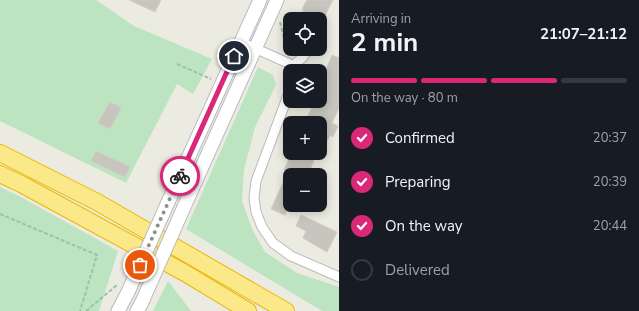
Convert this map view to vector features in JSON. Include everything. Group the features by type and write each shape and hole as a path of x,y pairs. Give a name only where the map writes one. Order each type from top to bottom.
{"highway":[{"path":"0,153 97,202 286,311"},
{"path":"0,174 23,185 185,274 248,311"}],"main road":[{"path":"118,311 128,292 221,83 260,0"},
{"path":"140,306 277,0"}],"street":[{"path":"241,42 284,64"},
{"path":"294,64 304,56"},
{"path":"283,108 256,181 254,198 256,212 262,227 279,247 291,256 339,277"}],"path":[{"path":"177,64 221,83"},
{"path":"0,214 97,255 80,311"},
{"path":"86,311 118,284 128,292"}],"green space":[{"path":"0,0 96,0 134,26 212,59 193,94 177,84 126,183 0,121"},
{"path":"258,67 273,75 276,85 255,127 244,170 242,201 252,229 265,252 297,273 339,287 339,311 322,311 186,229"},
{"path":"0,187 118,251 99,311 0,311"},
{"path":"168,281 191,311 153,311"}],"building":[{"path":"129,0 161,0 155,12"},
{"path":"307,0 333,0 327,12 302,12 304,9 302,9"},
{"path":"332,55 339,58 339,108 332,123 338,126 333,137 330,135 327,141 327,116 308,116 312,108 327,108 327,68"},
{"path":"110,102 121,108 110,129 98,123"},
{"path":"96,151 130,167 125,177 91,161"},
{"path":"289,160 314,160 311,168 285,168"},
{"path":"283,183 283,212 286,212 285,215 271,209"},
{"path":"301,215 337,232 327,252 303,238 306,231 296,226"}],"way so far":[{"path":"140,265 180,176"}],"route":[{"path":"180,176 234,56"}]}
